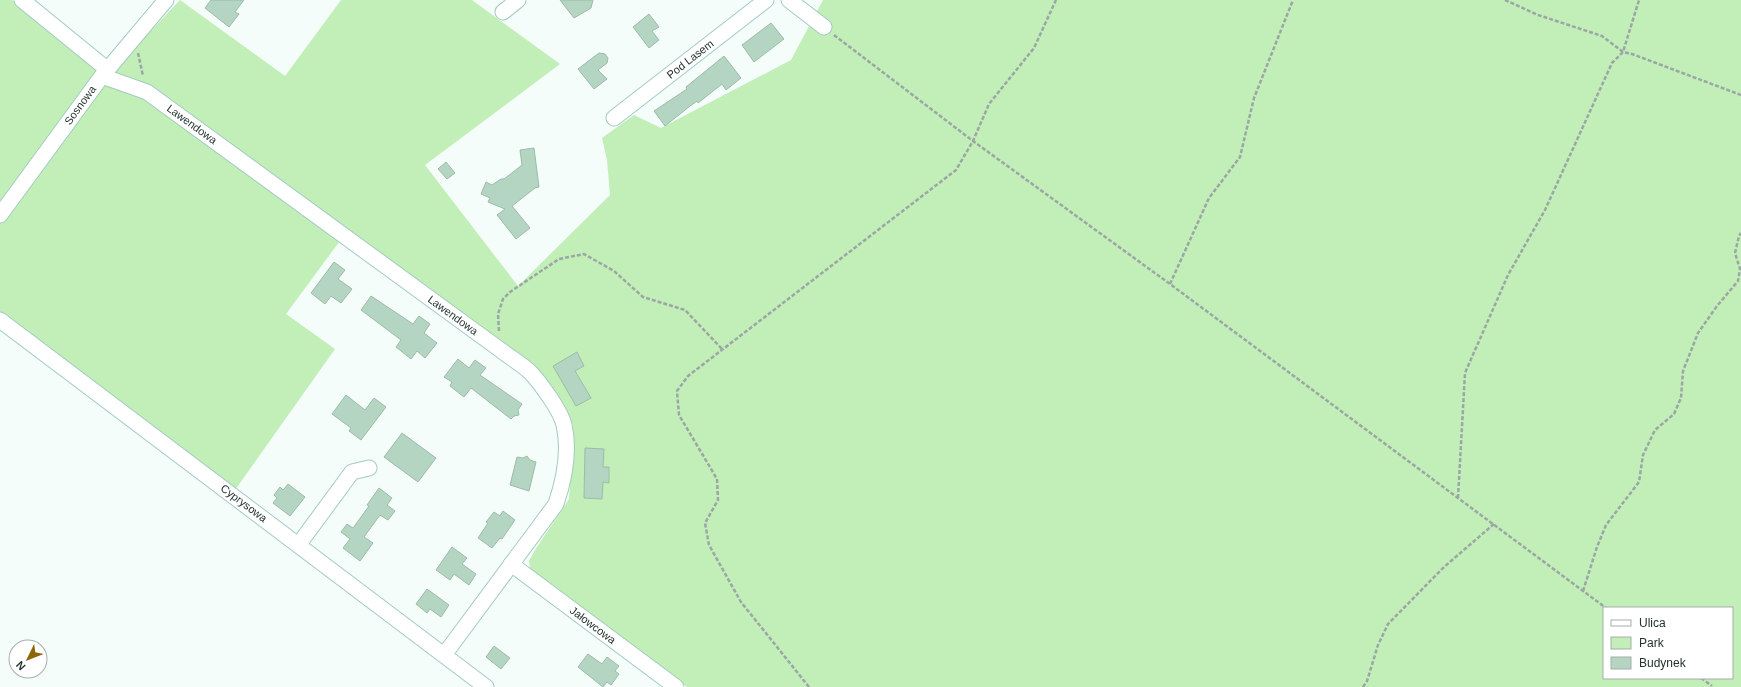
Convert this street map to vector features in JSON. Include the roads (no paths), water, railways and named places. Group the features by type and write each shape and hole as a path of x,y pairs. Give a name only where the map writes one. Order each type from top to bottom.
{"street":[{"name":"Lawendowa","path":"22,0 105,73 147,92 494,345 531,373 551,399 564,424 566,444 562,487 556,504 444,655"},
{"name":"Sosnowa","path":"0,214 105,73 166,0"},
{"path":"503,12 518,0"},
{"name":"Pod Lasem","path":"614,118 766,0"},
{"path":"789,0 824,27"},
{"name":"Cyprysowa","path":"0,320 299,544 486,687"},
{"path":"299,544 352,472 369,468"},
{"name":"Jałowcowa","path":"511,564 676,687"}]}
